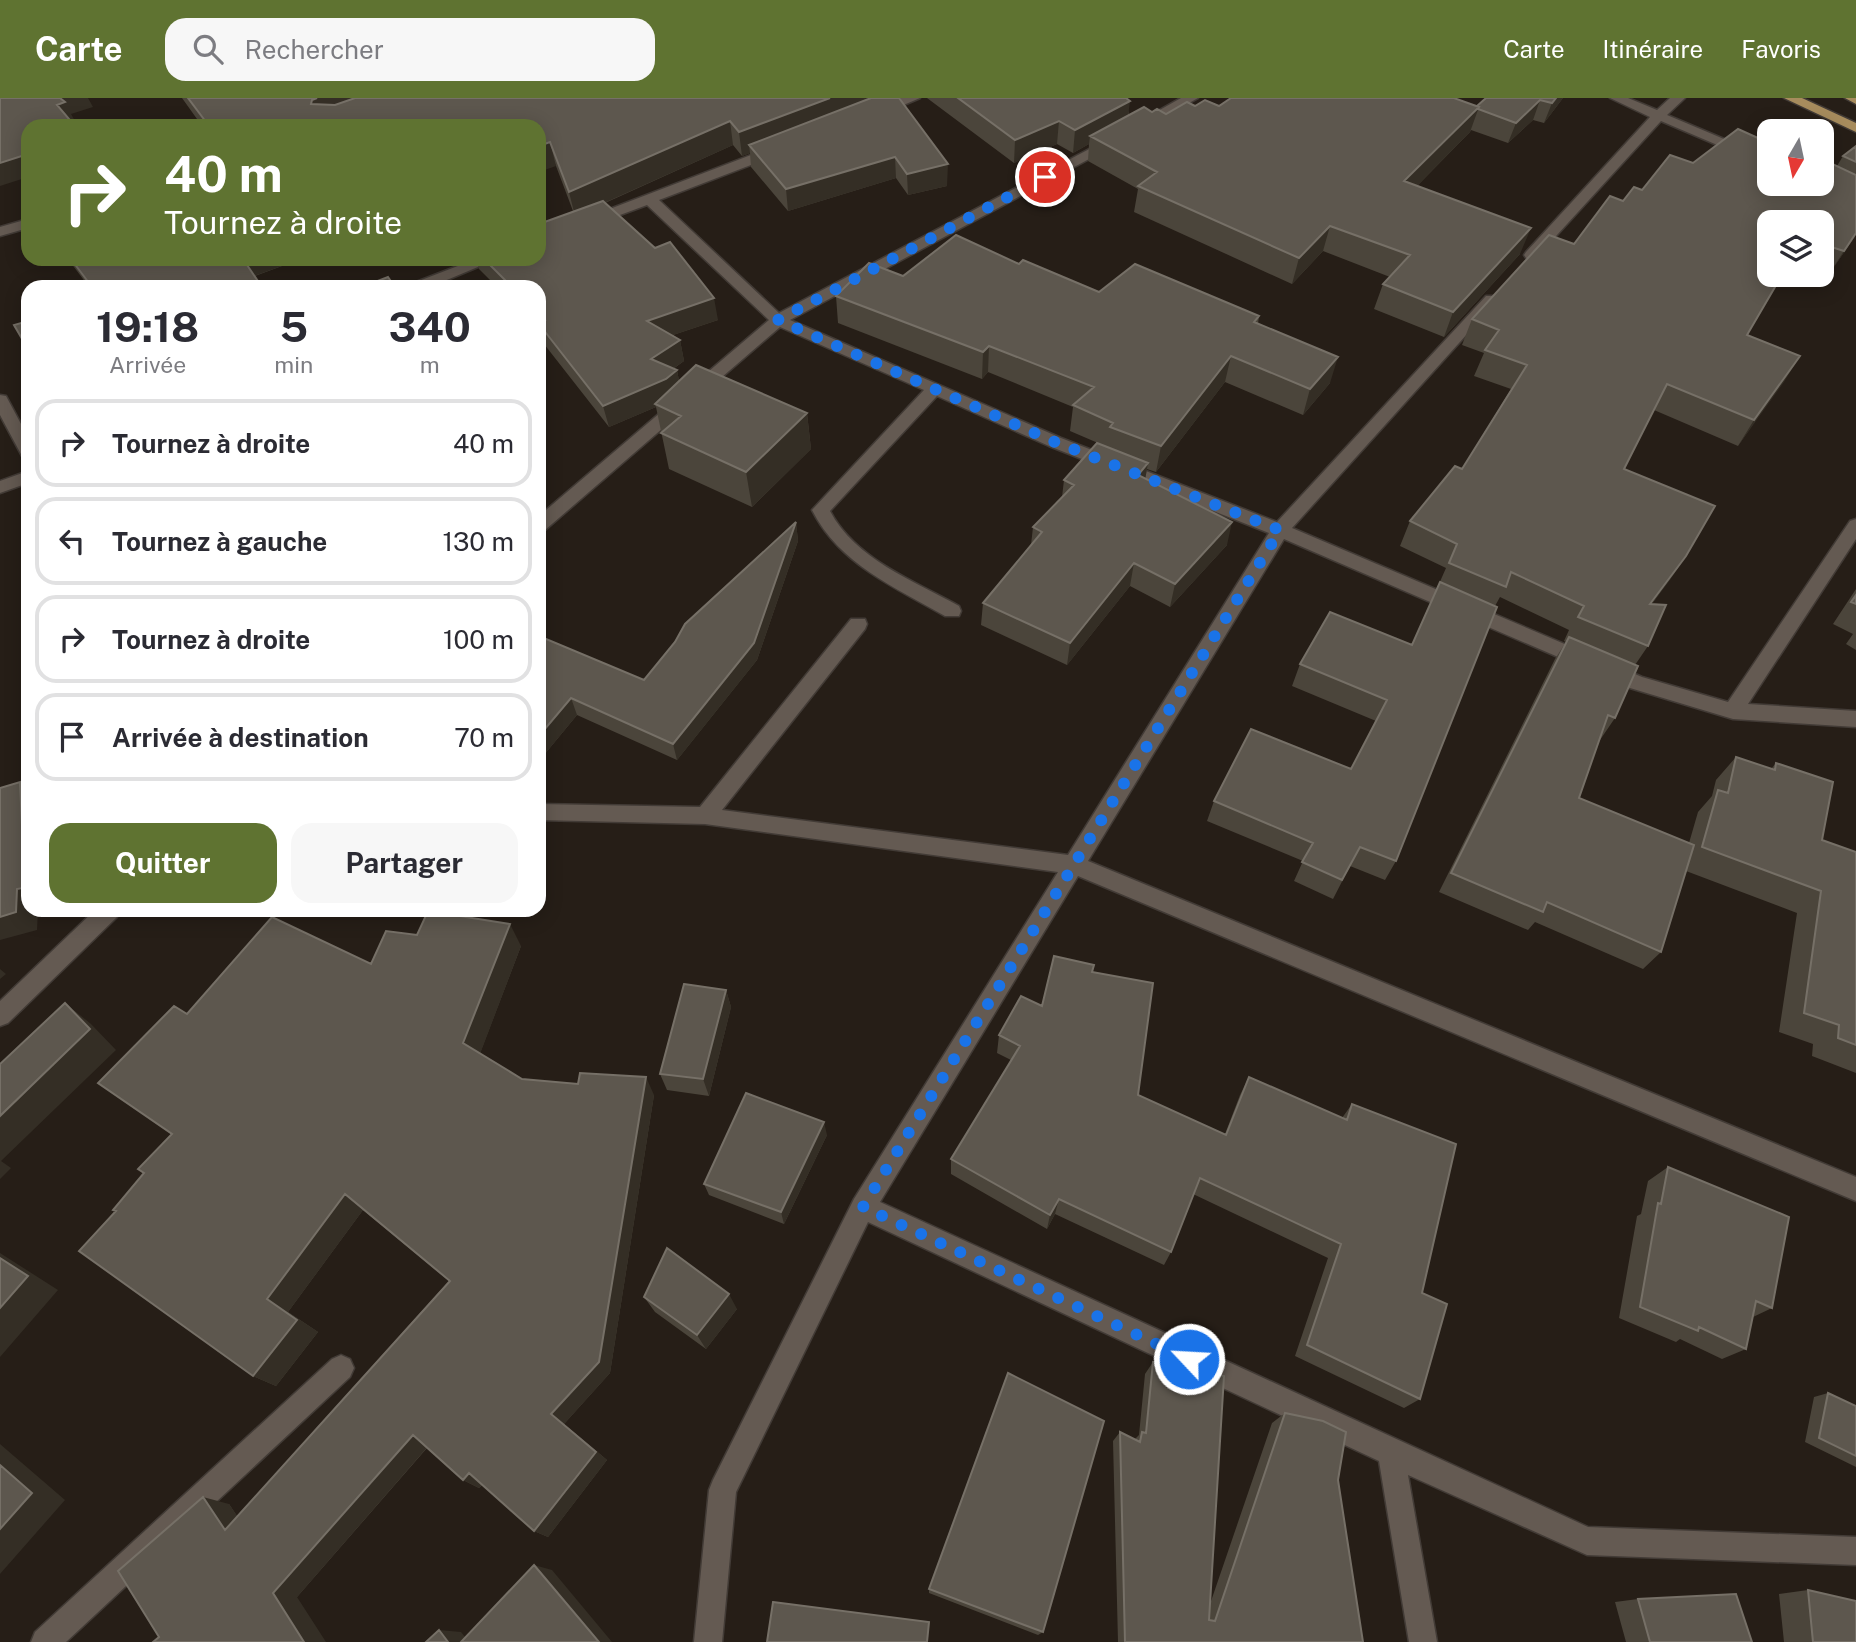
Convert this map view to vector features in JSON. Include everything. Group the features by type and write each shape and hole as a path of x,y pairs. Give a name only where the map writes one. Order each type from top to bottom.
{"main road":[{"path":"1791,98 1856,128"}],"street":[{"path":"862,117 913,98"},
{"path":"546,520 778,320 1191,98"},
{"path":"1617,98 1660,114 1757,158"},
{"path":"1521,266 1660,114 1678,98"},
{"path":"546,237 787,146"},
{"path":"649,199 778,320 1055,442 1280,530 1637,683 1733,711 1856,719"},
{"path":"0,232 21,225"},
{"path":"434,280 472,266"},
{"path":"708,1642 723,1490 863,1207 1280,530 1503,286"},
{"path":"934,389 821,510 827,527 849,551 952,611"},
{"path":"0,400 21,439"},
{"path":"0,487 21,480"},
{"path":"1733,711 1856,525"},
{"path":"705,816 858,624"},
{"path":"546,812 705,816 1075,865 1856,1189"},
{"path":"0,1016 101,917"},
{"path":"863,1207 1391,1453 1587,1541 1856,1551"},
{"path":"45,1642 341,1368"},
{"path":"1391,1453 1423,1642"}],"building":[{"path":"0,98 60,98 65,102 57,105 69,119 21,119 21,156 0,163"},
{"path":"188,98 317,98 312,100 311,104 335,105 355,98 830,98 739,132 730,121 569,192 550,142 546,143 546,119 204,119"},
{"path":"871,98 899,98 948,164 907,174 895,157 786,189 749,145"},
{"path":"958,98 1126,98 1130,101 1075,130 1059,121 1015,140"},
{"path":"1231,98 1454,98 1479,107 1404,181 1531,228 1453,312 1383,284 1410,255 1330,226 1299,258 1138,186 1157,172 1090,136 1144,107 1152,112 1157,109 1166,114 1187,102 1195,106 1205,100 1219,106"},
{"path":"1486,98 1556,98 1552,103 1540,100 1516,123 1478,109 1477,106"},
{"path":"1738,129 1757,138 1757,196 1834,196 1834,165 1856,175 1856,233 1844,251 1834,248 1834,210 1757,210 1757,287 1775,287 1747,335 1800,356 1754,420 1667,384 1624,469 1715,506 1686,556 1650,604 1666,605 1648,646 1578,617 1584,606 1511,572 1506,587 1449,563 1457,544 1410,521 1455,466 1462,469 1527,365 1485,350 1499,330 1472,319 1549,235 1574,244 1610,196 1623,201 1634,187 1642,190 1670,155 1693,163"},
{"path":"1856,146 1856,162 1843,156"},
{"path":"603,201 655,248 670,242 714,298 647,321 680,340 651,359 677,370 666,379 603,406 546,333 546,280 505,280 491,266 546,266 546,221"},
{"path":"956,235 1019,264 1023,260 1099,292 1135,264 1259,316 1254,322 1338,357 1310,389 1231,356 1161,446 1110,427 1113,423 1073,405 1094,387 989,346 983,352 836,296 869,263 903,276"},
{"path":"76,266 248,266 257,280 87,280"},
{"path":"21,323 21,337 14,325"},
{"path":"696,365 807,413 746,472 661,433 681,416 655,404"},
{"path":"1097,443 1148,463 1138,475 1232,522 1175,584 1134,563 1070,643 983,603 1042,532 1033,527 1074,485 1064,480"},
{"path":"796,522 754,643 673,744 571,698 546,728 546,639 644,680 675,642 685,624"},
{"path":"1440,582 1497,607 1396,861 1360,847 1342,880 1302,862 1313,843 1214,801 1251,729 1351,769 1387,700 1300,664 1330,612 1412,645"},
{"path":"1569,637 1638,666 1615,718 1608,715 1579,798 1694,845 1661,952 1547,902 1543,912 1451,873"},
{"path":"1736,757 1775,770 1776,763 1833,782 1822,840 1856,852 1856,1045 1838,1038 1839,1025 1804,1013 1821,891 1702,847 1718,790 1728,793"},
{"path":"20,782 21,888 17,889 16,912 0,917 0,788"},
{"path":"272,917 371,964 386,931 417,935 425,917 466,917 510,924 463,1043 522,1079 578,1084 580,1073 646,1077 599,1362 551,1414 596,1452 534,1531 469,1473 463,1480 413,1435 273,1593 304,1642 153,1642 159,1637 118,1571 203,1497 225,1530 450,1281 345,1194 267,1299 297,1320 253,1376 79,1251 116,1211 113,1210 144,1173 138,1169 172,1134 98,1083 174,1006 187,1014"},
{"path":"1054,956 1094,965 1092,972 1153,983 1138,1095 1226,1135 1249,1077 1347,1120 1352,1104 1456,1144 1422,1293 1447,1304 1420,1399 1307,1345 1341,1244 1200,1178 1171,1252 1059,1199 1050,1215 951,1159 1020,1046 999,1035 1021,996 1042,1006"},
{"path":"684,984 726,990 703,1079 660,1074"},
{"path":"65,1003 90,1029 0,1116 0,1064"},
{"path":"746,1093 824,1122 781,1212 704,1184"},
{"path":"1668,1167 1789,1217 1772,1308 1756,1301 1746,1349 1699,1327 1698,1331 1640,1307 1658,1203 1661,1204"},
{"path":"667,1248 729,1294 697,1335 644,1297"},
{"path":"0,1258 28,1276 0,1308"},
{"path":"1153,1362 1224,1376 1209,1620 1215,1621 1285,1413 1323,1421 1346,1432 1338,1480 1363,1642 1125,1642 1120,1432 1140,1442 1142,1432 1146,1433"},
{"path":"1008,1373 1104,1421 1043,1632 929,1589"},
{"path":"1828,1393 1856,1406 1856,1456 1819,1438"},
{"path":"0,1465 32,1493 0,1529"},
{"path":"534,1565 599,1642 461,1642"},
{"path":"1808,1590 1856,1601 1856,1642 1813,1642"},
{"path":"1736,1594 1752,1642 1650,1642 1638,1599"},
{"path":"773,1602 929,1622 927,1642 767,1642"},
{"path":"439,1630 448,1642 426,1642"}],"route":[{"path":"1045,177 778,320 1055,442 1280,530 863,1207 1189,1359"}]}
